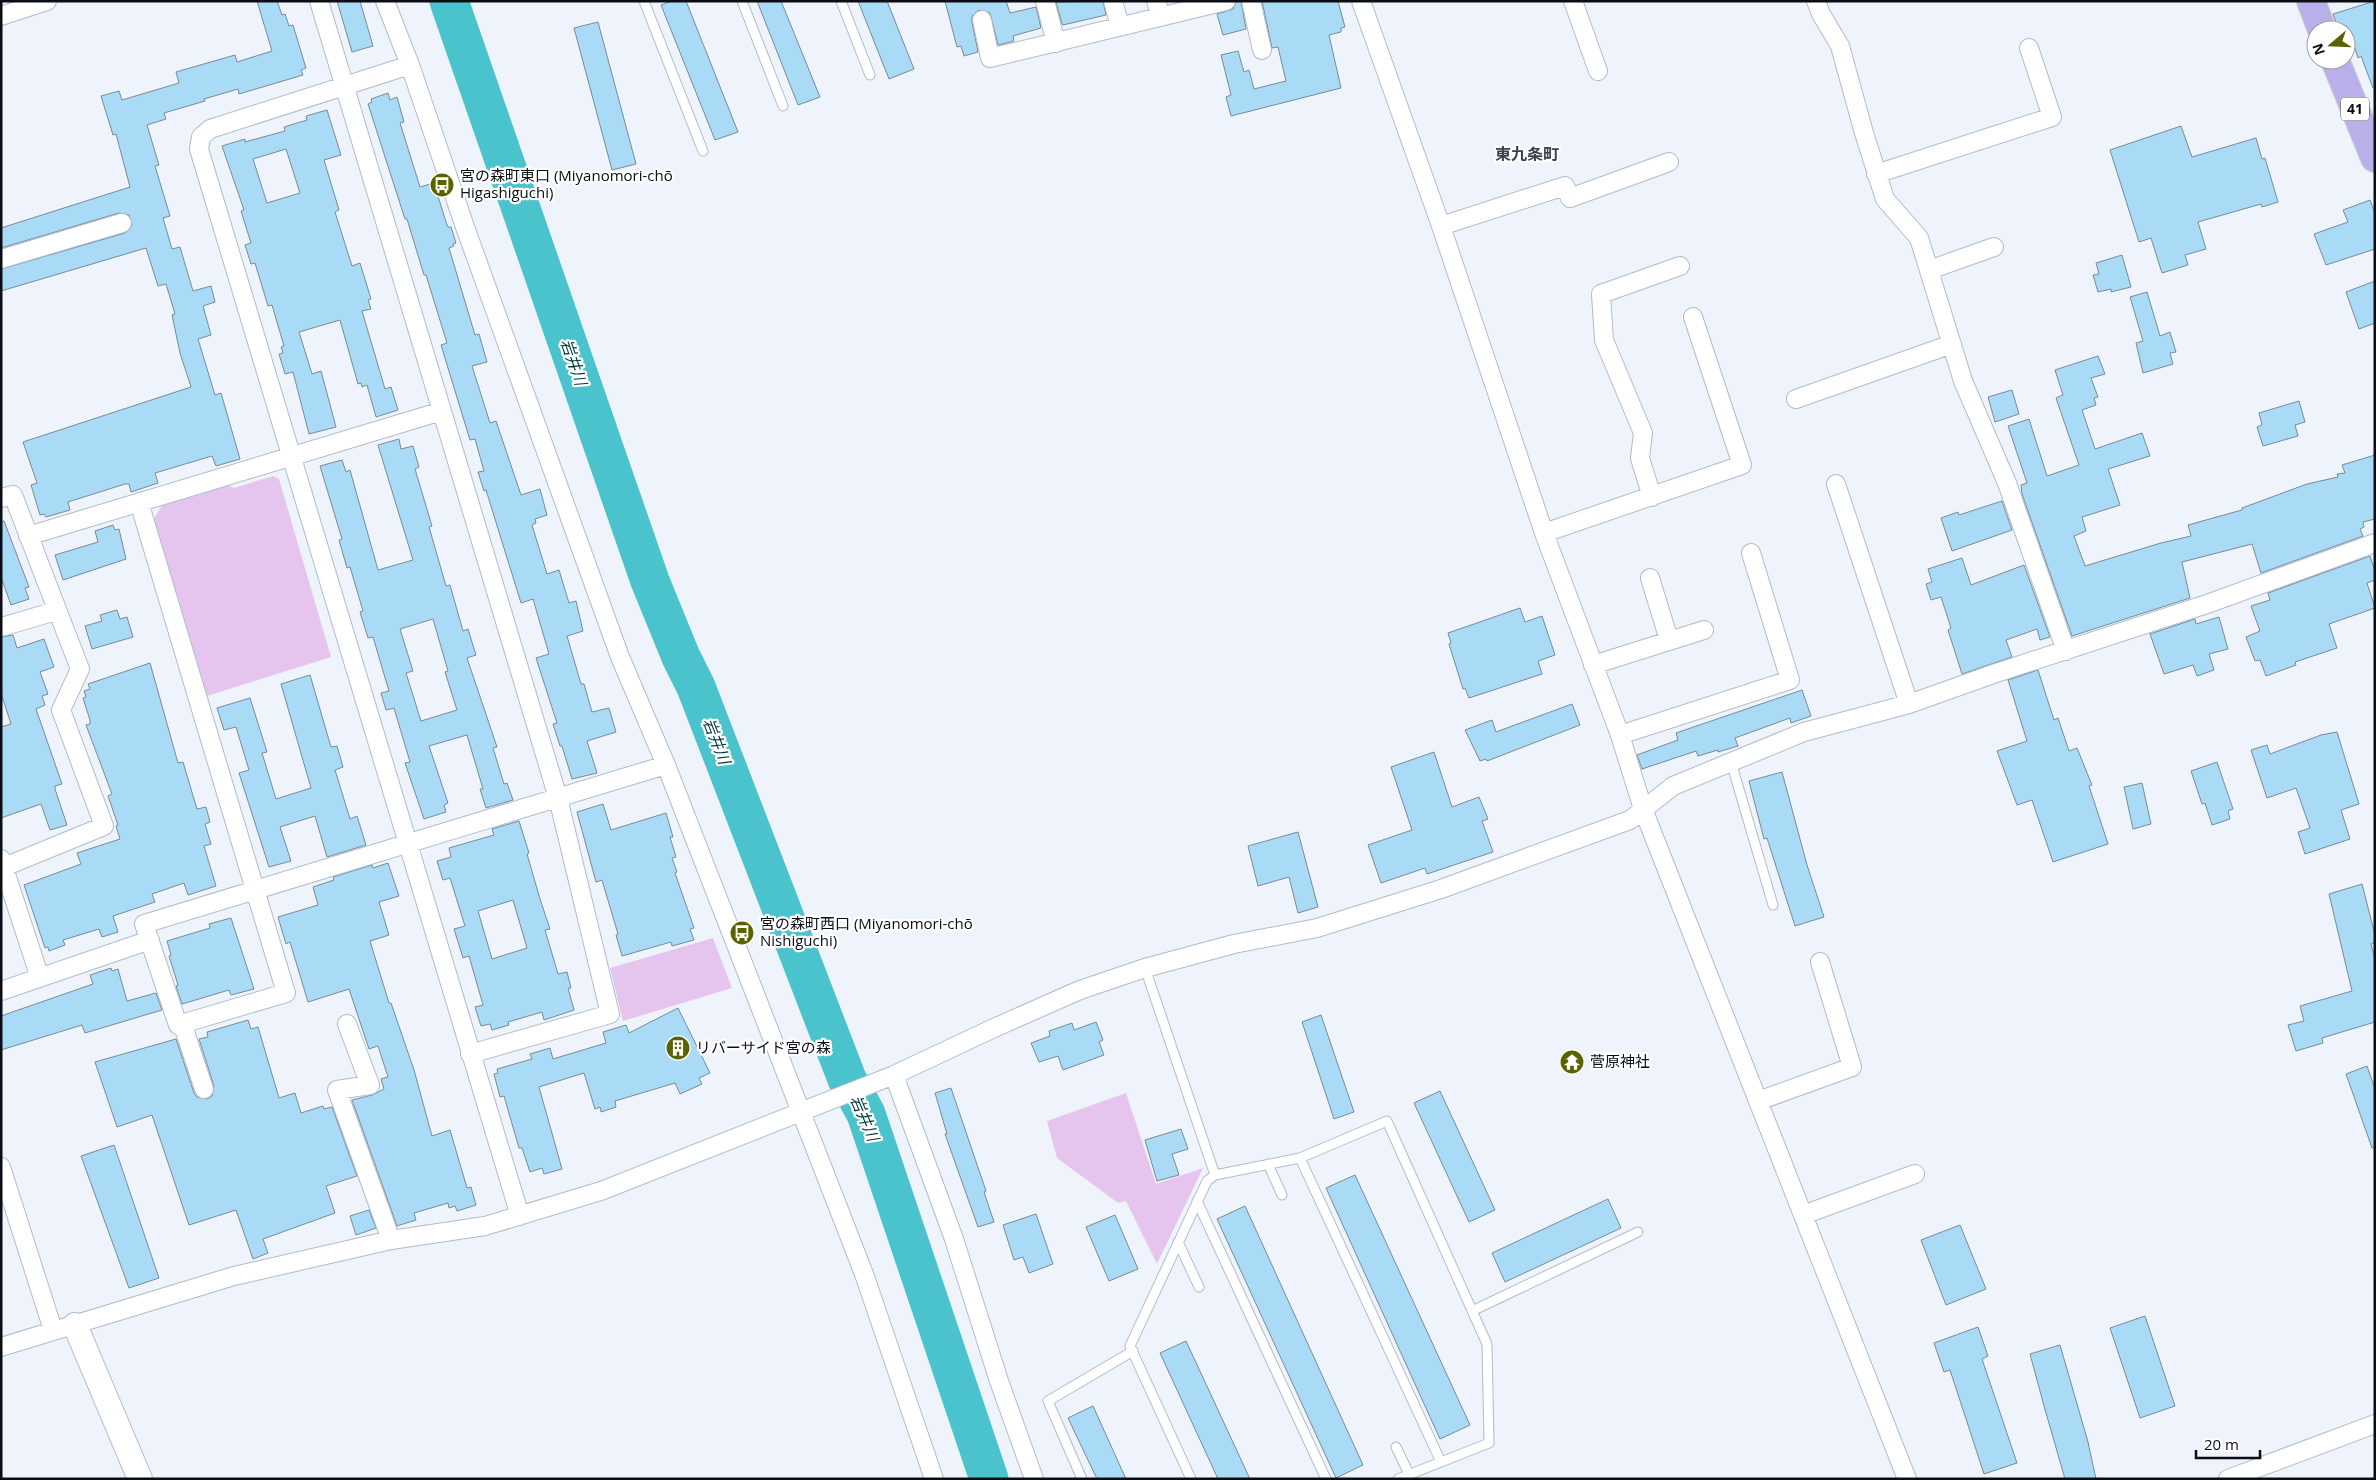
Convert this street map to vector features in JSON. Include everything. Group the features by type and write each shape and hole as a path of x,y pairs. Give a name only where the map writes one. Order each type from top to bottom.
{"main road":[{"path":"2311,1 2318,20"},
{"name":"41","path":"2338,70 2375,158"}],"street":[{"path":"1,16 47,1"},
{"path":"318,1 558,798 610,1014 470,1054"},
{"path":"385,1 410,65 465,226 620,656 808,1110 934,1479"},
{"path":"1045,1 1056,43"},
{"path":"1113,1 1120,26"},
{"path":"982,20 990,58 1120,26 1159,9 1226,1"},
{"path":"1251,1 1262,50"},
{"path":"1361,1 1441,226 1544,533 1620,735 1643,809 1907,1479"},
{"path":"1573,1 1598,70"},
{"path":"1816,1 1821,14 1840,46 1876,174 1885,199 1919,238 1963,381 2007,483 2066,651"},
{"path":"1876,174 2052,117 2029,48"},
{"path":"410,65 345,88 210,129 201,137 200,155 409,842 470,1054 520,1216"},
{"path":"1441,226 1565,186 1570,198 1669,162"},
{"path":"1,259 122,223"},
{"path":"1929,270 1994,247"},
{"path":"1652,497 1640,458 1643,433 1604,340 1600,294 1680,266"},
{"path":"1544,533 1742,465 1693,317"},
{"path":"1796,399 1952,344"},
{"path":"28,536 442,411"},
{"path":"1836,484 1909,704"},
{"path":"1,498 13,495 56,611 80,669 61,710 104,826 2,863 40,978"},
{"path":"139,502 254,890 286,993 178,1024 144,924 254,890 409,842 666,765"},
{"path":"1,1346 234,1276 391,1240 485,1226 601,1191 889,1077 1080,990 1145,968 1234,944 1317,928 1441,889 1630,820 1673,786 1804,732 1909,704 1996,673 2207,604 2375,543"},
{"path":"1620,735 1790,680 1751,553"},
{"path":"1650,578 1669,640"},
{"path":"1,627 56,611"},
{"path":"1593,665 1704,630"},
{"path":"1,991 150,940"},
{"path":"1758,1101 1852,1068 1820,962"},
{"path":"182,1023 204,1089"},
{"path":"347,1024 370,1084 337,1090 391,1240"},
{"path":"889,1077 954,1239 999,1381 1034,1479"},
{"path":"1,1167 64,1327 140,1479"},
{"path":"1803,1215 1914,1174"},
{"path":"2228,1479 2375,1424"}],"lane":[{"path":"644,1 703,151"},
{"path":"742,1 783,106"},
{"path":"841,1 870,75"},
{"path":"1731,762 1773,905"},
{"path":"1145,968 1215,1175"},
{"path":"1192,1479 1130,1346 1207,1180 1215,1175 1300,1158 1387,1121 1487,1344 1489,1443 1398,1479"},
{"path":"1300,1158 1441,1462"},
{"path":"1268,1164 1282,1195"},
{"path":"1197,1202 1326,1479"},
{"path":"1472,1311 1638,1232"},
{"path":"1178,1242 1199,1287"},
{"path":"1082,1479 1048,1401 1132,1351"},
{"path":"1396,1447 1409,1474"}],"shaded area":[{"path":"273,476 279,479 331,657 207,696 154,519 162,505 229,485 234,488"},
{"path":"713,938 732,988 623,1021 610,968"},
{"path":"1126,1093 1156,1184 1203,1168 1157,1264 1126,1201 1118,1203 1057,1158 1047,1121"}],"building":[{"path":"257,1 277,1 282,15 285,14 289,26 293,25 306,68 301,70 303,75 239,94 238,89 204,99 205,101 164,113 166,119 147,125 159,165 155,166 170,216 163,218 172,249 180,247 193,291 211,286 215,302 203,306 211,335 198,339 215,395 221,393 240,459 216,466 212,456 155,473 158,483 131,492 129,484 125,484 68,502 70,510 46,517 44,514 40,515 31,485 37,483 23,442 191,387 180,353 172,315 175,314 166,284 158,286 146,248 1,291 1,269 125,233 132,225 129,215 119,213 1,248 1,228 130,187 116,134 113,135 101,96 119,91 122,100 179,83 176,72 235,55 237,62 272,51"},
{"path":"337,1 360,1 373,46 352,52"},
{"path":"672,1 686,1 738,132 715,140 661,5"},
{"path":"757,1 781,1 820,97 798,105"},
{"path":"858,1 887,1 914,69 889,79"},
{"path":"945,1 1006,1 1010,13 1036,7 1041,28 1013,36 1014,41 998,45 990,13 979,10 972,16 978,52 964,56 961,46 957,47"},
{"path":"1103,1 1106,15 1063,25 1056,2"},
{"path":"1236,1 1241,1 1246,29 1223,35 1217,14 1233,9"},
{"path":"1262,1 1338,1 1345,27 1341,28 1341,32 1329,35 1341,88 1231,116 1226,97 1231,95 1221,55 1238,51 1244,72 1249,70 1254,89 1286,81 1278,47 1272,48"},
{"path":"2375,1 2375,88 2373,88 2361,56 2358,58 2356,52 2356,20 2335,20 2333,14"},
{"path":"598,22 636,164 612,170 574,28"},
{"path":"388,93 390,100 397,97 404,122 400,123 420,187 434,183 446,222 448,227 451,227 456,243 449,248 475,335 479,334 487,362 472,366 490,423 496,421 521,495 540,489 547,515 535,519 536,523 532,525 547,574 559,570 569,603 576,601 583,631 567,636 581,684 584,684 592,712 609,708 616,732 587,741 597,773 572,779 553,724 557,723 536,658 549,654 533,599 521,603 486,490 484,491 478,472 484,471 475,439 470,440 441,345 447,343 368,104 372,102 371,99"},
{"path":"327,110 341,155 324,160 339,210 335,212 352,266 360,263 371,299 368,300 371,309 362,311 385,389 391,387 398,410 376,417 367,385 362,387 361,383 358,384 340,320 299,332 312,374 321,371 336,427 309,434 293,372 285,374 279,354 283,353 281,347 284,346 272,305 268,306 255,263 251,264 245,245 251,243 241,211 244,210 222,146 285,131 284,127 307,120 306,116","holes":["286,149 300,193 267,203 253,159"]},
{"path":"2181,126 2192,157 2256,138 2262,159 2265,158 2278,202 2262,207 2261,204 2198,222 2206,249 2185,255 2188,265 2162,273 2151,238 2139,242 2110,150"},
{"path":"2370,200 2375,213 2375,249 2326,265 2314,234 2348,222 2343,210"},
{"path":"2122,255 2131,287 2111,292 2111,289 2098,292 2093,275 2099,274 2096,263"},
{"path":"2375,281 2375,323 2359,329 2346,292"},
{"path":"2147,292 2160,336 2170,332 2176,352 2170,353 2173,364 2143,373 2136,343 2143,341 2130,297"},
{"path":"2098,356 2105,374 2091,378 2098,397 2094,398 2096,405 2082,410 2095,449 2142,433 2150,456 2108,469 2120,505 2082,517 2086,531 2074,536 2085,566 2191,536 2188,525 2242,510 2242,508 2307,484 2338,477 2337,474 2345,473 2342,465 2375,455 2375,519 2363,522 2364,527 2360,529 2363,536 2261,573 2252,544 2182,562 2190,598 2072,636 2022,494 2021,485 2027,483 2008,426 2029,419 2047,476 2079,465 2056,398 2063,395 2055,370"},
{"path":"2012,390 2019,414 1995,422 1988,397"},
{"path":"2299,401 2305,422 2295,425 2298,436 2263,446 2257,427 2262,425 2259,413"},
{"path":"399,439 401,449 413,446 419,467 415,469 432,526 429,527 446,586 450,585 463,631 468,629 476,655 467,658 497,747 493,748 504,784 507,783 513,800 486,808 480,789 483,789 467,735 429,746 448,803 444,805 446,812 424,819 405,763 410,762 394,708 386,710 381,693 389,691 373,637 368,638 360,612 363,611 350,567 347,568 339,540 342,539 320,466 342,460 346,472 350,470 378,570 413,560 378,445","holes":["433,619 448,671 445,672 457,710 421,721 406,673 413,671 400,629"]},
{"path":"2002,501 2012,530 1952,551 1941,518 1958,512 1959,515"},
{"path":"4,521 29,587 25,588 29,599 11,605 1,577 1,522"},
{"path":"113,525 115,530 119,529 126,559 63,580 55,555 98,542 95,531"},
{"path":"2370,556 2375,571 2375,580 2367,583 2375,608 2329,624 2337,648 2295,662 2296,665 2266,676 2260,660 2255,661 2246,637 2260,631 2251,606 2270,600 2268,593"},
{"path":"1962,558 1971,585 2024,565 2050,637 2040,640 2037,629 2006,640 2012,657 1962,674 1948,630 1951,628 1941,597 1931,600 1926,584 1932,582 1928,569"},
{"path":"1520,608 1525,622 1542,616 1555,655 1538,661 1542,674 1469,698 1465,688 1463,689 1449,644 1451,643 1448,633"},
{"path":"117,610 120,619 127,617 133,637 92,649 85,626 102,621 100,615"},
{"path":"2219,617 2228,649 2209,654 2214,670 2197,676 2193,665 2164,674 2150,634 2195,619 2196,624"},
{"path":"13,635 17,648 44,639 54,667 40,672 48,694 42,696 45,705 36,709 62,784 55,786 55,789 67,825 50,830 41,804 1,818 1,727 11,724 1,693 1,637"},
{"path":"150,663 178,763 183,762 197,809 206,807 210,822 205,824 211,844 204,846 216,886 188,895 184,883 152,894 155,902 113,916 118,932 102,937 99,929 63,940 65,945 49,951 48,947 45,948 24,885 81,864 77,853 120,839 116,826 118,825 108,796 112,794 86,725 90,724 90,720 83,698 86,697 84,691 90,689 88,684"},
{"path":"2038,670 2054,720 2058,718 2069,751 2077,748 2092,785 2089,786 2108,844 2053,862 2032,800 2017,805 1997,751 2027,741 2008,680"},
{"path":"310,675 331,747 337,746 343,767 335,770 350,819 357,816 366,845 327,857 315,816 280,827 291,861 269,867 239,773 249,770 236,727 224,730 217,708 250,698 267,752 262,753 276,799 311,788 281,684"},
{"path":"1802,690 1811,716 1791,723 1790,718 1735,738 1738,746 1698,756 1696,751 1642,769 1637,755 1678,740 1676,733"},
{"path":"1572,704 1580,725 1487,761 1486,759 1480,761 1465,730 1492,720 1496,732"},
{"path":"2337,732 2359,804 2341,810 2350,839 2305,854 2298,832 2310,828 2296,788 2267,798 2251,750 2267,745 2270,754 2321,735"},
{"path":"1434,752 1452,807 1479,797 1488,819 1482,821 1493,852 1427,874 1425,868 1381,883 1368,845 1412,830 1391,767"},
{"path":"2217,762 2233,809 2228,811 2230,819 2212,825 2205,803 2202,804 2191,771"},
{"path":"1782,772 1807,865 1824,917 1795,926 1767,838 1764,839 1749,781"},
{"path":"2142,783 2151,824 2133,829 2124,787"},
{"path":"603,804 611,830 666,813 673,837 670,837 676,857 672,858 677,872 675,873 694,928 690,929 694,940 672,946 671,942 622,956 616,935 618,934 602,880 596,882 577,812"},
{"path":"519,821 550,929 545,930 558,974 567,972 571,988 568,988 574,1010 544,1020 542,1012 508,1022 509,1025 492,1030 490,1024 481,1026 475,1007 483,1005 469,956 463,958 454,929 465,926 450,878 443,880 437,861 451,857 449,848 494,835 492,829","holes":["513,900 527,948 492,959 478,911"]},
{"path":"1298,832 1318,907 1298,913 1289,877 1258,886 1248,846"},
{"path":"388,863 399,896 379,902 389,935 370,941 389,1003 391,1003 414,1070 432,1136 450,1130 467,1188 471,1187 476,1205 457,1211 455,1206 449,1208 448,1203 414,1213 416,1220 397,1226 352,1100 372,1095 384,1089 381,1079 388,1077 378,1046 369,1049 349,989 308,1002 290,942 286,944 278,917 318,905 313,887 334,880 333,877 372,865 373,868"},
{"path":"2362,884 2375,935 2375,943 2371,944 2375,959 2375,1022 2322,1038 2323,1043 2296,1051 2288,1025 2304,1021 2300,1006 2352,991 2329,894"},
{"path":"231,918 254,989 231,995 229,990 182,1004 176,986 178,985 169,956 171,955 167,941 210,928 209,924"},
{"path":"111,968 112,971 118,969 127,1001 156,993 162,1010 85,1033 82,1025 1,1050 1,1016 93,984 90,975"},
{"path":"678,1008 710,1073 699,1078 702,1084 680,1094 675,1083 615,1101 616,1107 601,1112 600,1107 595,1109 584,1073 539,1087 562,1169 544,1174 542,1168 530,1172 522,1148 519,1148 504,1096 500,1097 494,1074 498,1073 497,1069 532,1059 530,1054 550,1048 553,1059 606,1043 603,1032 626,1025 629,1033"},
{"path":"1321,1015 1354,1112 1334,1119 1302,1022"},
{"path":"248,1020 251,1029 258,1027 279,1098 295,1093 301,1113 323,1106 324,1109 332,1107 357,1176 326,1186 335,1213 263,1239 268,1253 253,1259 236,1210 189,1225 152,1115 117,1127 95,1062 176,1039 194,1093 197,1097 207,1099 212,1096 214,1086 199,1039 208,1037 207,1032"},
{"path":"1096,1022 1103,1040 1099,1042 1104,1055 1063,1070 1058,1056 1039,1062 1031,1043 1050,1036 1049,1031 1072,1023 1074,1030"},
{"path":"2367,1066 2375,1089 2375,1147 2372,1148 2346,1074"},
{"path":"951,1088 986,1191 984,1192 994,1222 978,1227 945,1134 947,1134 935,1093"},
{"path":"1440,1091 1495,1210 1469,1222 1414,1103"},
{"path":"1181,1129 1188,1149 1172,1154 1179,1175 1157,1181 1145,1140"},
{"path":"114,1145 159,1278 129,1288 81,1156"},
{"path":"1355,1175 1470,1425 1440,1439 1326,1188"},
{"path":"1608,1199 1621,1228 1505,1282 1492,1253"},
{"path":"1245,1206 1363,1465 1336,1478 1217,1219"},
{"path":"369,1210 376,1228 356,1235 350,1216"},
{"path":"1036,1214 1053,1264 1029,1273 1023,1257 1014,1260 1003,1225"},
{"path":"1115,1215 1138,1269 1109,1281 1086,1227"},
{"path":"1960,1225 1986,1289 1946,1305 1921,1240"},
{"path":"2145,1316 2175,1406 2140,1418 2110,1328"},
{"path":"1978,1327 1988,1356 1982,1359 2017,1463 1984,1474 1950,1370 1944,1372 1934,1343"},
{"path":"1186,1341 1250,1479 1218,1479 1160,1353"},
{"path":"2060,1345 2088,1442 2096,1479 2065,1479 2030,1354"},
{"path":"1093,1406 1126,1479 1097,1479 1068,1418"}],"waterway":[{"name":"岩井川","path":"449,1 650,581 681,657 696,687 847,1079 866,1114 989,1479"}],"place":[{"name":"宮の森町東口 (Miyanomori-chō Higashiguchi)","path":"442,185"},
{"name":"宮の森町西口 (Miyanomori-chō Nishiguchi)","path":"742,933"},
{"name":"リバーサイド宮の森","path":"678,1048"},
{"name":"菅原神社","path":"1572,1062"}],"district":[{"name":"東九条町","path":"1527,154"}]}
